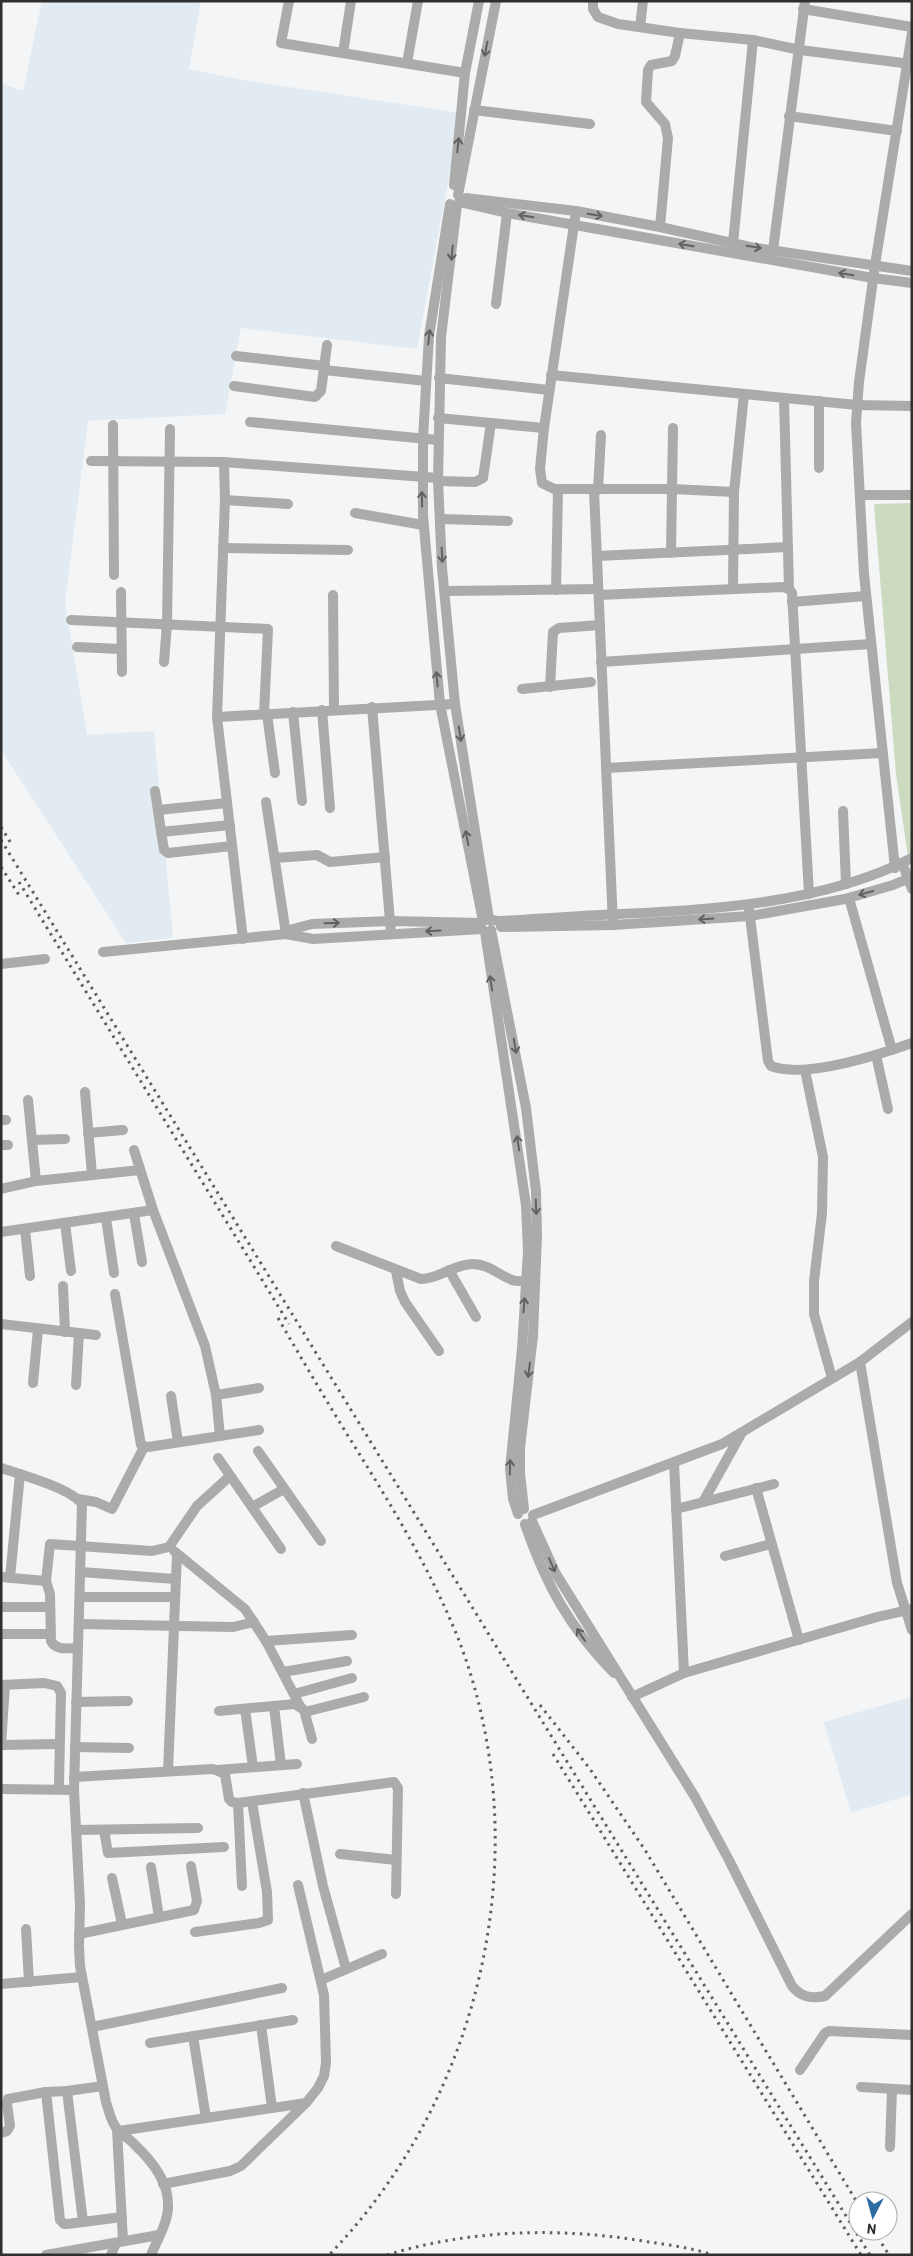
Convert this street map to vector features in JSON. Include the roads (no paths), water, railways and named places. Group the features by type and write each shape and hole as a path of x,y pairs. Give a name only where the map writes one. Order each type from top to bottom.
{"street":[{"path":"289,1 280,43 465,73"},
{"path":"343,53 351,1"},
{"path":"407,64 418,1"},
{"path":"479,1 465,73 456,199 441,337 438,479 455,704 487,925"},
{"path":"496,1 429,336 422,477 424,525 440,704 526,1108 536,1191 537,1235 531,1281 533,1336 520,1448 520,1473 526,1517 556,1574 696,1798 792,1986 798,1993 815,1998 825,1996 912,1914"},
{"path":"593,1 593,9 598,17 640,28 753,40 800,50 909,64"},
{"path":"640,28 643,1"},
{"path":"773,250 789,116 800,50 804,5 912,27"},
{"path":"660,226 668,138 665,124 646,102 648,70 651,65 656,63 672,61 675,56 680,33"},
{"path":"103,952 286,934 313,939 487,925 750,916 849,898 910,882 903,863 882,753 866,596 856,424 873,278 909,64 912,33"},
{"path":"733,243 753,40"},
{"path":"474,110 590,124"},
{"path":"789,116 897,131"},
{"path":"456,199 576,211 660,226 733,243 912,271"},
{"path":"456,199 506,213 873,278 912,283"},
{"path":"576,211 551,375 540,478 547,487 558,489 672,489 734,492"},
{"path":"496,304 506,213"},
{"path":"234,386 315,397 321,391 327,345"},
{"path":"236,356 426,381"},
{"path":"551,375 857,405 912,406"},
{"path":"440,378 549,390"},
{"path":"733,589 734,492 744,394"},
{"path":"784,398 788,589"},
{"path":"818,468 819,401"},
{"path":"438,418 544,428"},
{"path":"250,422 438,440"},
{"path":"91,461 224,462 475,482 483,478 491,422"},
{"path":"113,426 114,575"},
{"path":"672,553 673,428"},
{"path":"164,662 167,624 168,461 170,429"},
{"path":"601,435 596,490 597,556 613,920"},
{"path":"224,462 224,548 217,717 243,939"},
{"path":"556,590 558,489"},
{"path":"860,495 912,495"},
{"path":"225,500 288,504"},
{"path":"355,513 424,525"},
{"path":"440,520 508,521"},
{"path":"597,556 788,547"},
{"path":"224,548 348,550"},
{"path":"445,591 556,590 598,592 783,587 788,589 792,593 809,894"},
{"path":"121,592 122,672"},
{"path":"333,595 334,710"},
{"path":"792,602 866,596"},
{"path":"71,620 268,629 266,714 275,773"},
{"path":"550,687 553,632 559,628 600,625"},
{"path":"602,662 871,644"},
{"path":"77,648 121,649"},
{"path":"522,688 591,682"},
{"path":"217,717 372,707 455,704"},
{"path":"372,707 391,933"},
{"path":"322,710 330,808"},
{"path":"293,712 302,801"},
{"path":"606,768 882,753"},
{"path":"155,791 164,850 168,853 232,846"},
{"path":"266,802 286,934"},
{"path":"158,810 227,803"},
{"path":"843,811 846,884"},
{"path":"161,832 230,825"},
{"path":"275,858 317,855 330,862 385,857"},
{"path":"613,920 809,894 846,884 903,863"},
{"path":"849,898 892,1050"},
{"path":"749,903 768,1061 771,1066 805,1070 876,1055 912,1043"},
{"path":"286,934 293,929 312,924 391,921 487,925"},
{"path":"1,964 45,960"},
{"path":"876,1055 888,1109"},
{"path":"805,1070 823,1157 822,1213 814,1281 814,1314 832,1378"},
{"path":"85,1092 92,1174"},
{"path":"28,1100 36,1181"},
{"path":"88,1133 123,1130"},
{"path":"32,1140 65,1139"},
{"path":"134,1150 153,1210 199,1328 216,1395 220,1436"},
{"path":"1,1189 36,1181 140,1170"},
{"path":"1,1232 153,1210"},
{"path":"134,1214 142,1262"},
{"path":"106,1218 114,1273"},
{"path":"65,1223 72,1271"},
{"path":"25,1229 30,1276"},
{"path":"336,1246 420,1280 429,1279 449,1270 474,1264 494,1270 512,1280 531,1281"},
{"path":"449,1270 476,1318"},
{"path":"396,1271 400,1291 405,1302 439,1351"},
{"path":"63,1286 65,1332"},
{"path":"115,1294 139,1442 144,1447"},
{"path":"526,1517 722,1444 860,1362 912,1322"},
{"path":"1,1324 96,1336"},
{"path":"33,1383 38,1328"},
{"path":"76,1385 79,1333"},
{"path":"860,1362 897,1583 909,1610 912,1630"},
{"path":"216,1395 259,1388"},
{"path":"172,1396 178,1442"},
{"path":"144,1447 259,1430"},
{"path":"703,1502 741,1433"},
{"path":"1,1468 20,1474 78,1499 96,1502 112,1509 144,1447"},
{"path":"258,1451 321,1541"},
{"path":"218,1458 281,1549"},
{"path":"674,1462 684,1673"},
{"path":"20,1474 6,1578 46,1581"},
{"path":"168,1771 176,1579 173,1551 197,1506 230,1476"},
{"path":"676,1509 774,1484"},
{"path":"756,1488 798,1640"},
{"path":"252,1507 284,1489"},
{"path":"78,1499 82,1504 83,1512 74,1777 79,1946 82,1977 103,2086 108,2108 118,2130 122,2218 120,2242 111,2255"},
{"path":"78,1648 58,1648 53,1646 50,1634 50,1594 46,1581 50,1544 173,1551 239,1604 254,1622 303,1709 312,1739"},
{"path":"725,1556 771,1544"},
{"path":"81,1572 176,1579"},
{"path":"80,1597 175,1597"},
{"path":"1,1607 50,1607"},
{"path":"632,1697 684,1673 877,1617 909,1610"},
{"path":"79,1624 233,1627 254,1622"},
{"path":"1,1634 50,1634"},
{"path":"266,1641 352,1635"},
{"path":"283,1672 347,1660"},
{"path":"294,1694 352,1678"},
{"path":"59,1744 1,1745 3,1685 44,1683 57,1686 61,1693 59,1784"},
{"path":"219,1711 295,1704 303,1709 364,1697"},
{"path":"76,1702 128,1701"},
{"path":"274,1706 281,1765"},
{"path":"245,1709 253,1767"},
{"path":"75,1747 129,1748"},
{"path":"74,1777 297,1764"},
{"path":"218,1770 225,1774 229,1799 232,1802 238,1803 394,1782 398,1788 396,1894"},
{"path":"1,1789 74,1790"},
{"path":"304,1793 323,1886 346,1970"},
{"path":"195,1932 260,1924 268,1920 266,1892 252,1802"},
{"path":"238,1803 242,1886"},
{"path":"76,1830 198,1828"},
{"path":"104,1830 108,1853 224,1847"},
{"path":"340,1854 396,1860"},
{"path":"79,1934 188,1912 196,1907 191,1866"},
{"path":"151,1867 159,1918"},
{"path":"112,1878 122,1924"},
{"path":"163,2184 230,2171 241,2166 306,2103 318,2088 326,2064 325,2006 321,1980 298,1885"},
{"path":"26,1929 29,1982"},
{"path":"321,1980 382,1954"},
{"path":"1,1984 82,1977"},
{"path":"92,2027 282,1988"},
{"path":"150,2043 293,2020"},
{"path":"261,2025 272,2108"},
{"path":"800,2070 825,2033 829,2031 912,2035"},
{"path":"193,2036 206,2118"},
{"path":"1,2133 10,2129 6,2098 103,2086"},
{"path":"860,2087 912,2090"},
{"path":"890,2147 892,2089"},
{"path":"67,2091 83,2222"},
{"path":"46,2092 60,2220 67,2224 122,2218"},
{"path":"118,2130 306,2103"},
{"path":"118,2130 135,2144 157,2170 169,2205 150,2255"},
{"path":"46,2255 159,2235"}],"railway":[{"path":"1,827 12,845"},
{"path":"1,840 870,2255"},
{"path":"1,867 19,895"},
{"path":"19,882 289,1324"},
{"path":"278,1318 397,1517 436,1588 458,1638 482,1718 494,1800 494,1882 482,1964 459,2044 426,2120 382,2191 329,2255"},
{"path":"540,1705 590,1769 645,1850 850,2191"},
{"path":"553,1754 861,2255"},
{"path":"387,2255 451,2240 517,2233 583,2234 616,2237 681,2247 713,2255"},
{"path":"880,2241 889,2255"}]}
